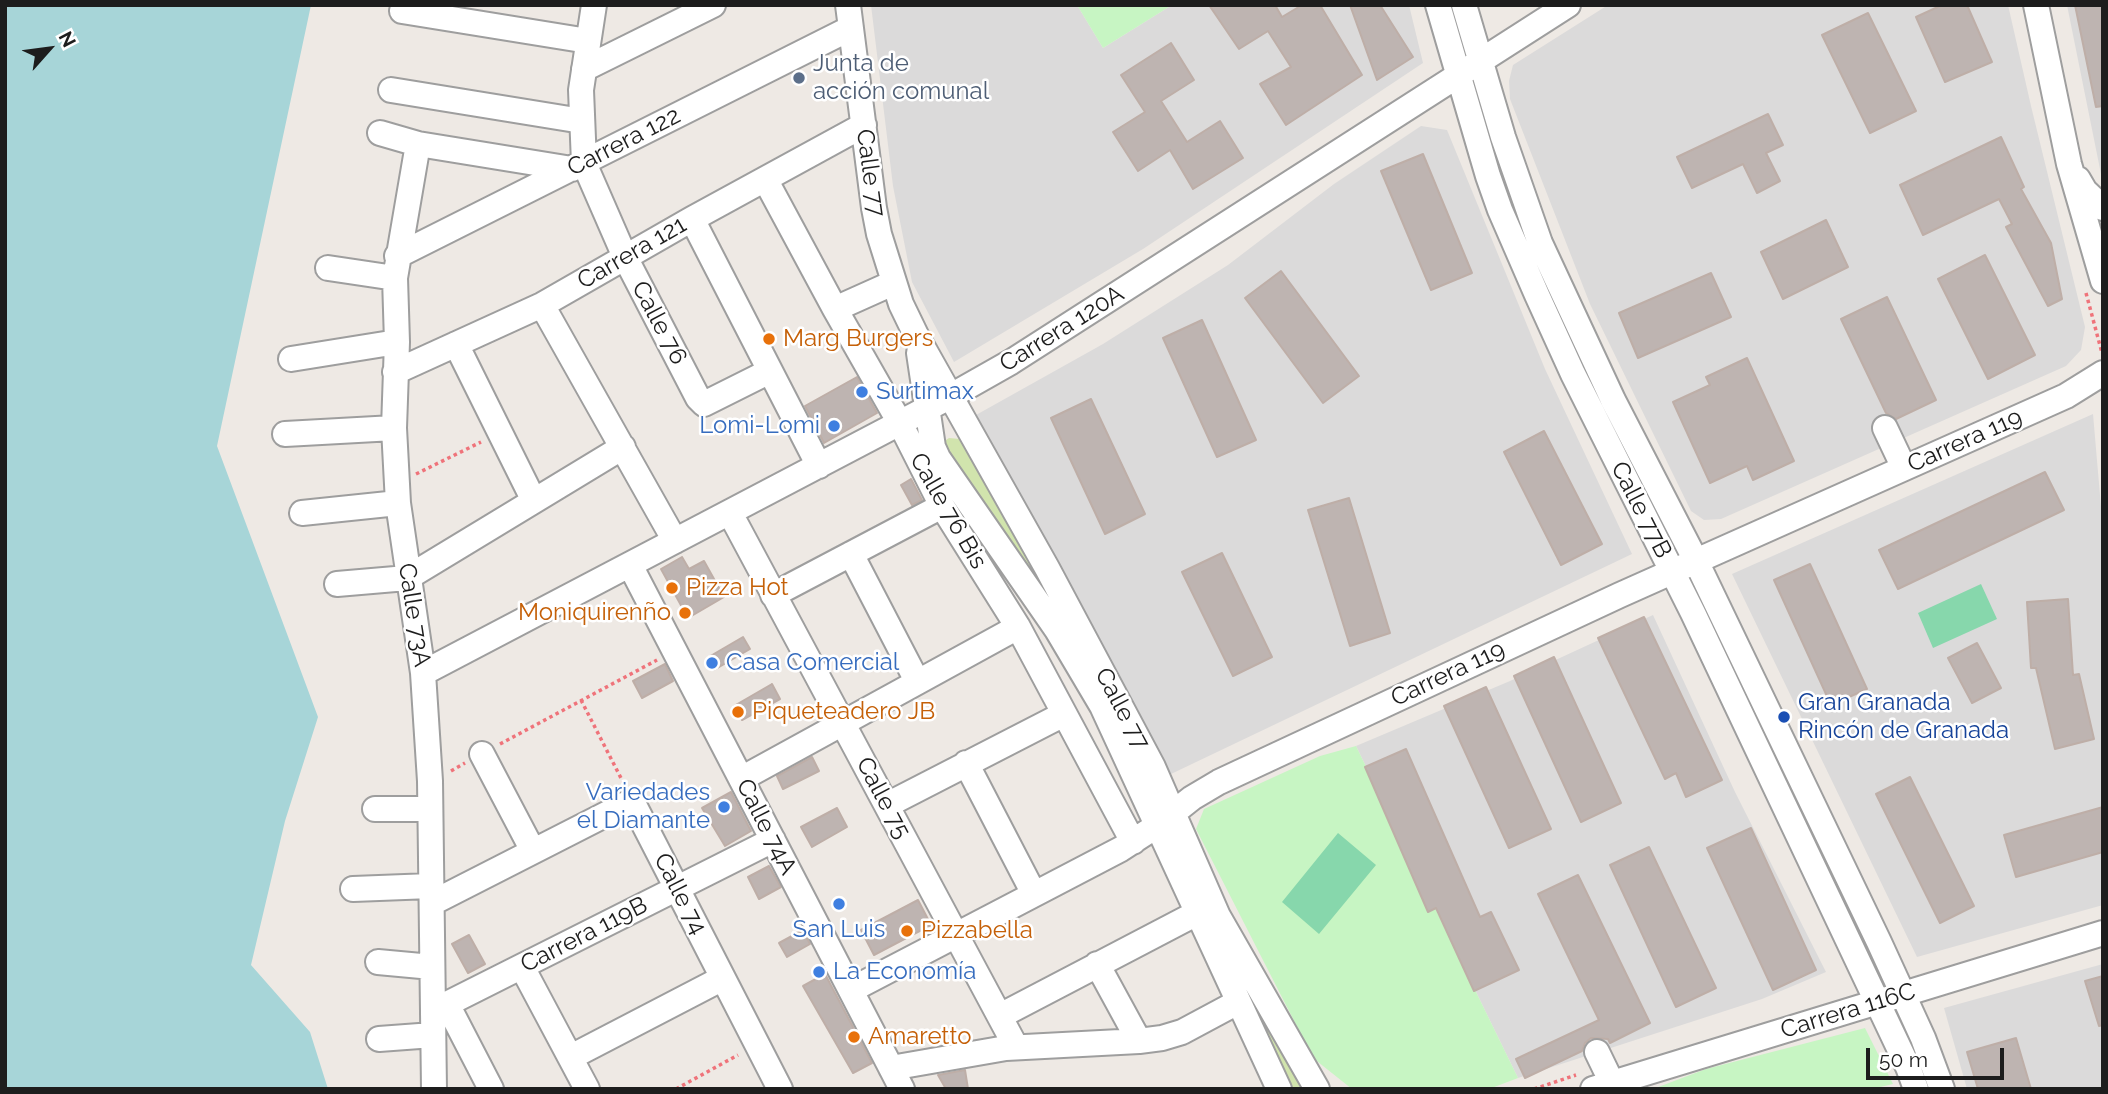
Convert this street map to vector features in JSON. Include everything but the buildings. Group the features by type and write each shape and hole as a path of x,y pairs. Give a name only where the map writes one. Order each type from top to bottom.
{"street":[{"name":"Calle 76","path":"594,5 581,90 582,121 578,166 698,398 704,404 710,402 770,371"},
{"path":"584,69 713,5"},
{"name":"Calle 77B","path":"1438,5 1500,210 1573,374 1672,571 1916,1089"},
{"name":"Calle 77B","path":"1464,5 1514,169 1540,243 1613,400 1696,561 1903,995 1942,1089"},
{"name":"Carrera 120A","path":"423,673 951,396 1085,315 1568,5"},
{"path":"2036,5 2069,164 2103,281"},
{"path":"402,11 588,41"},
{"name":"Calle 77","path":"849,17 864,125 884,201 879,234 893,283 916,335 1047,568 1153,767 1166,818 1197,914 1279,1089"},
{"name":"Carrera 122","path":"396,267 849,17"},
{"path":"391,90 582,121"},
{"name":"Carrera 121","path":"395,372 542,304 864,125"},
{"path":"380,133 418,144 578,166"},
{"name":"Calle 73A","path":"418,144 396,267 394,428 407,578 423,673 430,782 432,967 438,1017 434,1089"},
{"path":"2069,164 2085,191 2103,208"},
{"name":"Calle 76 Bis","path":"765,179 900,423 942,506 968,526 1023,636 1133,842"},
{"path":"692,219 819,466"},
{"path":"328,268 396,267"},
{"path":"835,309 893,283"},
{"path":"542,304 675,541"},
{"name":"Calle 77","path":"916,335 933,447 968,526 1057,631 1166,818 1317,1089"},
{"path":"291,359 397,342"},
{"path":"456,344 533,499"},
{"name":"Carrera 119","path":"851,990 1133,842 1219,782 1672,571 2066,396 2103,373"},
{"name":"Carrera 119","path":"2066,396 2091,394 2103,397"},
{"path":"285,435 394,428"},
{"path":"1885,428 1904,468"},
{"path":"337,584 407,578 533,499 623,447"},
{"path":"302,513 398,493"},
{"path":"773,595 942,506"},
{"name":"Calle 75","path":"730,513 1016,1047"},
{"path":"851,554 917,681"},
{"name":"Calle 74A","path":"630,565 896,1078"},
{"path":"741,779 917,681 1023,636 1057,631"},
{"path":"887,805 1064,714"},
{"path":"482,754 533,850"},
{"path":"966,763 1034,894"},
{"path":"353,890 432,894 533,850 632,801"},
{"name":"Calle 74","path":"632,801 780,1089"},
{"path":"374,809 430,809"},
{"name":"Carrera 119B","path":"438,1017 522,967 773,840"},
{"path":"1000,1016 1197,914"},
{"name":"Carrera 116C","path":"1602,1086 2103,933"},
{"path":"378,962 432,967"},
{"path":"1097,964 1139,1041"},
{"path":"522,967 587,1089"},
{"path":"570,1057 723,978"},
{"path":"896,1078 1016,1047 1139,1041 1182,1032 1238,1002"},
{"path":"379,1039 438,1017 491,1089"},
{"path":"1597,1052 1602,1086"}],"path":[{"path":"2095,330 2103,358"},
{"path":"398,493 498,433"},
{"path":"430,782 674,651"},
{"path":"581,700 632,801"},
{"path":"676,1089 757,1044"}],"shaded area":[{"path":"871,5 1077,5 1103,48 1172,5 1409,5 1423,63 1143,249 954,362 912,282 893,186"},
{"path":"1608,5 2008,5 2085,327 2081,350 2066,366 1721,519 1704,520 1691,511 1590,304 1510,99 1509,81 1513,65"},
{"path":"2067,5 2103,5 2103,184"},
{"path":"1421,126 1447,130 1545,369 1632,554 1171,774 1074,600 976,415 1103,344 1228,265 1334,184"},
{"path":"2093,414 2103,530 2103,905 1917,957 1732,574"},
{"path":"1653,615 1735,792 1826,972 1762,999 1518,1078 1356,746 1510,681"},
{"path":"2103,964 2103,1089 1967,1089 1944,1008"}],"green space":[{"path":"1077,5 1172,5 1103,48"},
{"path":"949,438 960,439 968,444 1086,660 1001,542 943,442"},
{"path":"1981,584 1997,619 1933,648 1918,613"},
{"path":"1356,746 1518,1078 1489,1089 1352,1089 1313,1058 1196,829 1204,809 1320,756"},
{"path":"1338,833 1376,865 1319,934 1282,902"},
{"path":"1214,923 1306,1089 1285,1089"},
{"path":"1865,1028 1893,1084 1872,1089 1653,1089 1706,1069"}],"water":[{"path":"5,5 311,5 217,446 318,717 285,821 251,965 310,1032 328,1089 5,1089"}],"place":[{"name":"Junta de acción comunal","path":"799,78"},
{"name":"Marg Burgers","path":"769,339"},
{"name":"Surtimax","path":"862,392"},
{"name":"Lomi-Lomi","path":"834,426"},
{"name":"Pizza Hot","path":"672,588"},
{"name":"Moniquirenño","path":"685,613"},
{"name":"Casa Comercial","path":"712,663"},
{"name":"Piqueteadero JB","path":"738,712"},
{"name":"Gran Granada Rincón de Granada","path":"1784,717"},
{"name":"Variedades el Diamante","path":"724,807"},
{"name":"San Luis","path":"839,904"},
{"name":"Pizzabella","path":"907,931"},
{"name":"La Economía","path":"819,972"},
{"name":"Amaretto","path":"854,1037"}]}
